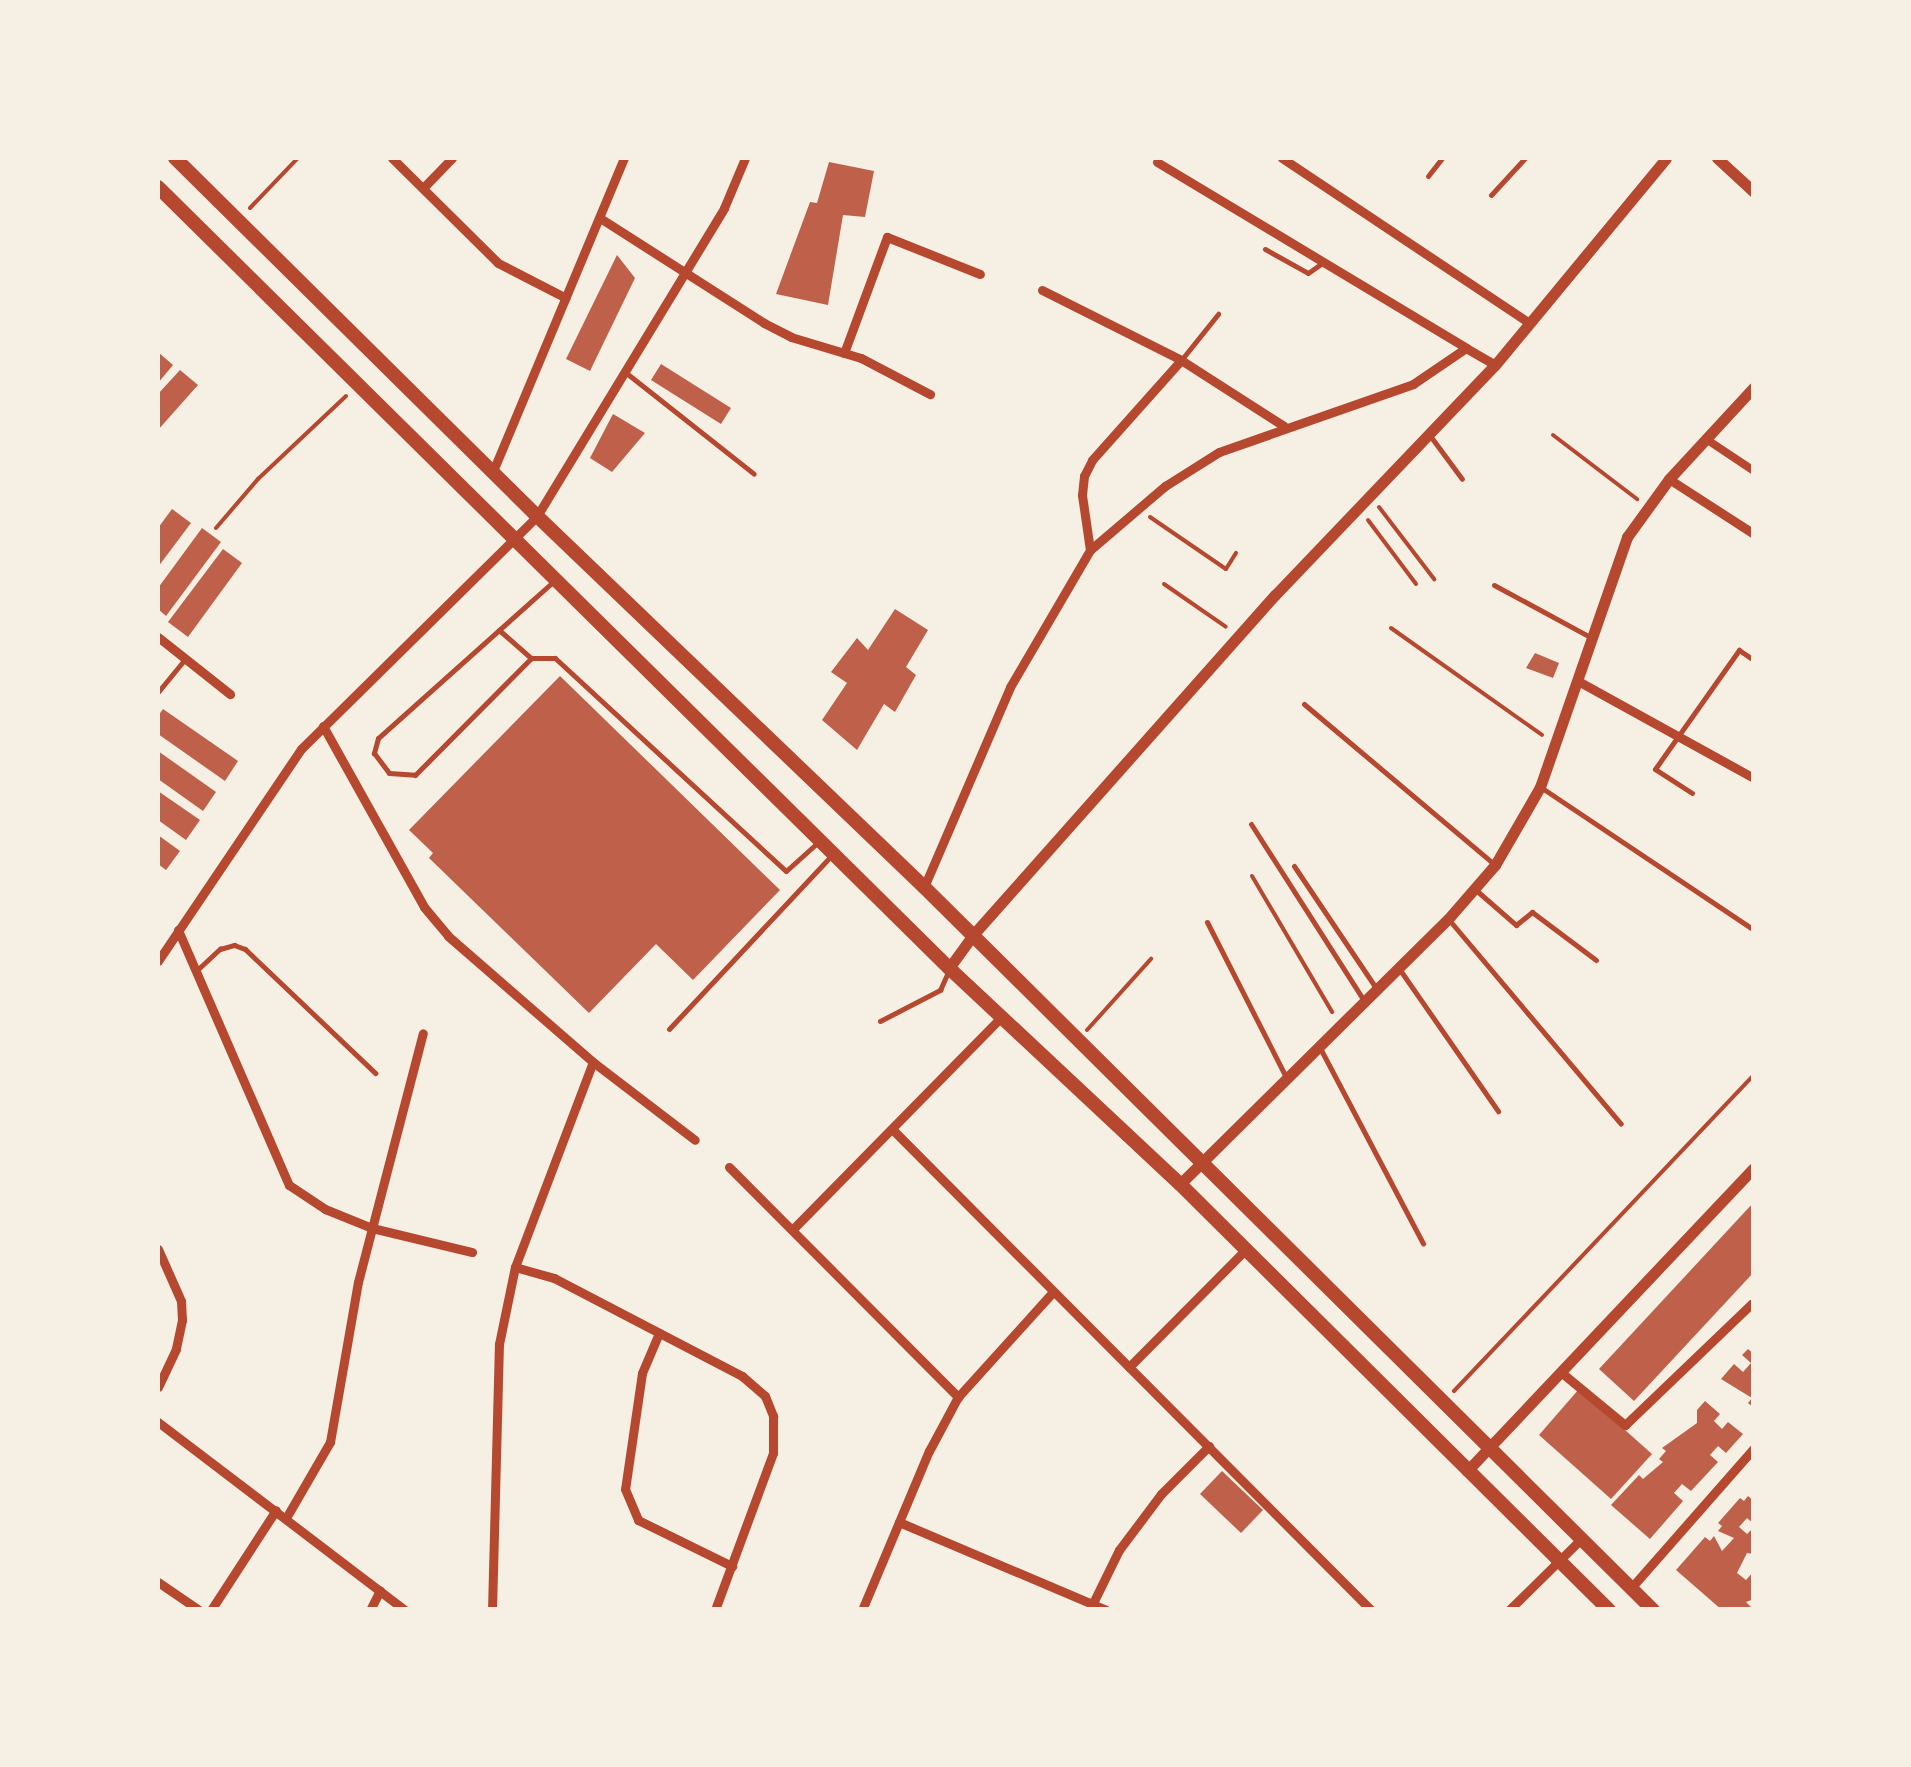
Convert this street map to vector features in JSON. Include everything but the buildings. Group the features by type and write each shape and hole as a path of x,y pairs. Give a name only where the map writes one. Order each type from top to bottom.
{"main road":[{"path":"175,158 537,516 924,887 1653,1610"},
{"path":"158,188 1000,1018 1180,1184 1609,1610"}],"street":[{"path":"392,158 498,263 566,298"},
{"path":"423,188 452,158"},
{"path":"492,471 624,158"},
{"path":"158,960 301,749 537,516 724,208 745,158"},
{"path":"1282,158 1530,323"},
{"path":"950,968 972,936 1239,636 1495,365 1666,158"},
{"path":"1717,158 1754,192"},
{"path":"1158,162 1495,365"},
{"path":"600,218 764,323 791,337 844,353 930,394"},
{"path":"844,353 887,237 980,274"},
{"path":"1042,290 1181,360 1284,426"},
{"path":"924,887 1010,687 1090,550 1204,459 1284,426 1419,381 1466,348"},
{"path":"1090,550 1082,495 1084,476 1092,460 1181,360"},
{"path":"1180,1184 1448,919 1496,865 1540,786 1628,537 1669,478 1754,387"},
{"path":"1706,439 1754,471"},
{"path":"1669,478 1754,534"},
{"path":"158,637 230,694"},
{"path":"1578,681 1754,778"},
{"path":"323,726 424,907 448,936 594,1062 695,1140"},
{"path":"178,930 289,1185 325,1209 372,1228 472,1252"},
{"path":"792,1230 1000,1018"},
{"path":"286,1518 330,1442 372,1228 422,1033"},
{"path":"492,1610 500,1344 515,1267 594,1062"},
{"path":"892,1130 1371,1610"},
{"path":"729,1167 958,1397"},
{"path":"1467,1471 1754,1168"},
{"path":"158,1249 180,1300 182,1320 176,1349 158,1387"},
{"path":"1129,1367 1245,1250"},
{"path":"515,1267 554,1278 751,1381 770,1406 773,1453 714,1610"},
{"path":"862,1610 958,1397 1052,1292"},
{"path":"1562,1373 1625,1424 1752,1304"},
{"path":"659,1333 642,1373 625,1489 638,1520 732,1566"},
{"path":"158,1422 405,1610"},
{"path":"1094,1604 1119,1550 1160,1494 1209,1446"},
{"path":"1631,1588 1754,1448"},
{"path":"211,1610 276,1510"},
{"path":"899,1522 1106,1610"},
{"path":"1509,1610 1581,1539"},
{"path":"158,1582 199,1610"},
{"path":"370,1610 380,1590"}],"lane":[{"path":"1428,176 1442,158"},
{"path":"1491,195 1525,158"},
{"path":"1264,249 1308,273 1323,262"},
{"path":"1181,360 1218,314"},
{"path":"626,372 754,474"},
{"path":"1428,435 1462,479"},
{"path":"531,658 416,776 389,773 374,754 378,738 557,578"},
{"path":"1494,585 1593,638"},
{"path":"499,630 531,658 555,658 786,871 820,840"},
{"path":"1692,793 1654,770 1738,650 1754,660"},
{"path":"158,692 185,658"},
{"path":"1304,704 1496,865"},
{"path":"1540,786 1754,930"},
{"path":"1250,824 1364,1002"},
{"path":"669,1029 834,854"},
{"path":"1294,866 1376,989"},
{"path":"1474,889 1516,925 1532,912 1596,960"},
{"path":"1448,919 1620,1124"},
{"path":"1207,922 1286,1078"},
{"path":"196,971 220,949 234,945 245,948 375,1074"},
{"path":"1399,967 1498,1111"},
{"path":"880,1021 940,990 950,968"},
{"path":"1319,1045 1424,1244"}],"path":[{"path":"238,220 298,158"},
{"path":"216,528 258,479 359,384"},
{"path":"1553,435 1648,507"},
{"path":"1370,495 1434,579"},
{"path":"1358,508 1416,584"},
{"path":"1138,509 1226,570 1236,554"},
{"path":"1164,584 1239,636"},
{"path":"1391,628 1555,744"},
{"path":"1252,876 1339,1025"},
{"path":"1078,1041 1152,959"},
{"path":"1444,1402 1754,1074"}]}
